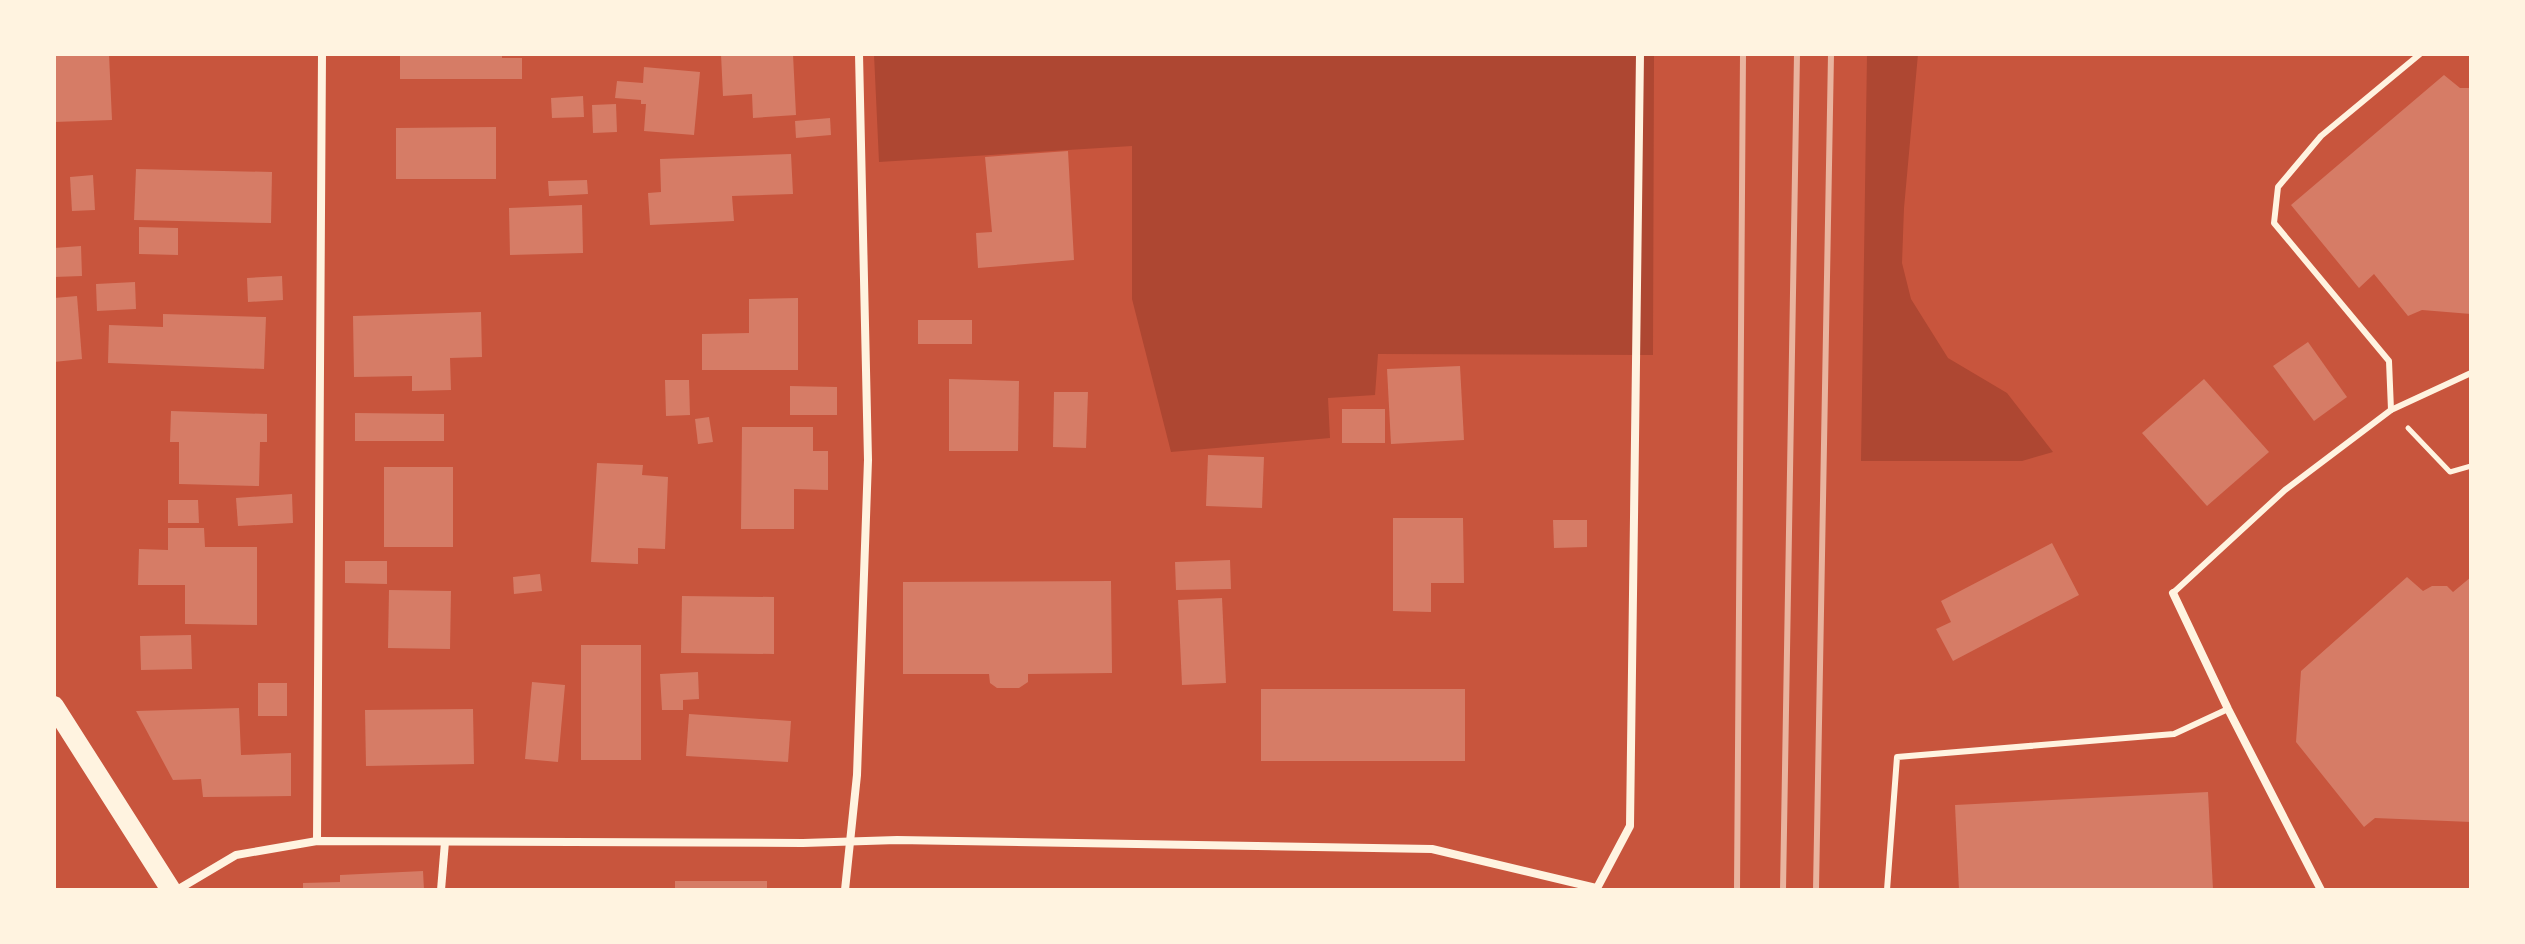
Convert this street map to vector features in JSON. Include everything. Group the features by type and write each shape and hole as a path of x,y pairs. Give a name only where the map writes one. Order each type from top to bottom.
{"main road":[{"path":"54,706 174,890"}],"street":[{"path":"317,841 322,54"},
{"path":"845,890 857,775 868,460 859,54"},
{"path":"174,890 236,855 317,841 897,840 1432,849 1596,889 1630,826 1640,54"},
{"path":"2173,593 2228,709 2321,890"},
{"path":"441,890 445,842"}],"lane":[{"path":"2391,410 2389,361 2274,223 2278,187 2321,136 2420,54"},
{"path":"2173,593 2285,490 2391,410 2471,373"},
{"path":"1887,890 1897,757 2174,734 2228,709"}],"path":[{"path":"2391,410 2450,472 2471,466"}],"shaded area":[{"path":"874,54 1654,54 1653,355 1378,354 1375,395 1328,398 1330,438 1171,452 1132,299 1132,146 879,162"},
{"path":"1867,54 1918,54 1902,263 1911,299 1948,358 2007,393 2053,452 2022,461 1861,461"}],"building":[{"path":"54,54 109,54 112,120 54,122"},
{"path":"400,54 502,54 502,58 522,58 522,79 400,79"},
{"path":"721,54 793,54 796,115 753,118 752,94 723,96"},
{"path":"644,67 700,72 694,135 644,131 646,104 641,104 641,100 615,98 617,81 643,83"},
{"path":"2444,75 2460,88 2471,88 2471,314 2422,310 2408,316 2374,274 2359,288 2291,205"},
{"path":"583,96 584,117 552,118 551,98"},
{"path":"616,104 617,132 593,133 592,105"},
{"path":"830,118 831,135 796,138 795,121"},
{"path":"496,127 496,179 396,179 396,128"},
{"path":"1068,151 1074,260 978,268 976,233 992,232 985,157"},
{"path":"791,154 793,194 732,196 734,221 650,225 648,193 661,192 660,159"},
{"path":"136,169 272,172 271,223 134,220"},
{"path":"93,175 95,210 72,211 70,177"},
{"path":"587,180 588,194 549,196 548,181"},
{"path":"582,205 583,253 510,255 509,208"},
{"path":"139,227 178,228 178,255 139,254"},
{"path":"81,246 82,276 54,277 54,248"},
{"path":"282,276 283,300 248,302 247,278"},
{"path":"135,282 136,309 97,311 96,284"},
{"path":"77,296 82,359 54,362 54,298"},
{"path":"798,298 798,370 702,370 702,334 749,333 749,299"},
{"path":"481,312 482,357 450,358 451,390 412,391 412,376 354,377 353,316"},
{"path":"163,314 266,317 264,369 108,363 109,325 163,327"},
{"path":"918,320 972,320 972,344 918,344"},
{"path":"2308,342 2347,397 2314,421 2273,366"},
{"path":"1460,366 1464,440 1391,444 1387,369"},
{"path":"949,379 1019,381 1018,451 949,451"},
{"path":"2204,379 2269,452 2207,506 2142,433"},
{"path":"665,380 689,380 690,415 666,416"},
{"path":"790,386 837,387 837,415 790,415"},
{"path":"1054,392 1088,392 1086,448 1053,447"},
{"path":"1342,409 1385,409 1385,443 1342,443"},
{"path":"171,411 267,414 267,442 260,442 259,486 179,484 179,442 170,442"},
{"path":"355,413 444,414 444,441 355,441"},
{"path":"709,417 713,442 698,444 695,419"},
{"path":"742,427 813,427 813,451 828,451 828,490 794,489 794,529 741,529"},
{"path":"1208,455 1264,457 1262,508 1206,506"},
{"path":"597,463 643,465 642,475 668,477 665,549 638,548 638,564 591,562"},
{"path":"384,467 453,467 453,547 384,547"},
{"path":"292,494 293,523 238,526 236,498"},
{"path":"168,500 198,500 199,523 168,523"},
{"path":"1393,518 1463,518 1464,583 1431,583 1431,612 1393,611"},
{"path":"1553,520 1587,520 1587,547 1554,548"},
{"path":"168,528 204,528 205,547 257,547 257,625 185,624 185,585 138,585 139,549 168,550"},
{"path":"2052,543 2079,595 1953,661 1936,629 1951,622 1941,601"},
{"path":"1230,560 1231,589 1176,590 1175,562"},
{"path":"345,561 387,561 387,584 345,583"},
{"path":"540,574 542,591 514,594 513,577"},
{"path":"2407,577 2423,591 2432,586 2447,586 2453,592 2471,577 2471,822 2375,818 2364,827 2296,742 2301,671"},
{"path":"1111,581 1112,673 1028,674 1028,682 1019,688 997,688 990,683 989,674 903,674 903,582"},
{"path":"389,590 451,591 450,649 388,648"},
{"path":"682,596 774,597 774,654 681,653"},
{"path":"1222,598 1226,683 1182,685 1178,600"},
{"path":"191,635 192,669 141,670 140,636"},
{"path":"581,645 641,645 641,760 581,760"},
{"path":"698,672 699,699 683,700 683,710 662,710 660,674"},
{"path":"532,682 565,685 558,762 525,759"},
{"path":"258,683 287,683 287,716 258,716"},
{"path":"1261,689 1465,689 1465,761 1261,761"},
{"path":"239,708 241,755 291,753 291,796 203,797 201,779 173,780 136,711"},
{"path":"473,709 474,764 366,766 365,710"},
{"path":"689,714 791,721 788,762 686,756"},
{"path":"2208,792 2213,890 1959,890 1955,805"},
{"path":"423,871 424,890 303,890 303,883 340,882 340,875"},
{"path":"675,881 767,881 767,890 675,890"}],"railway":[{"path":"1737,890 1743,54"},
{"path":"1783,890 1797,54"},
{"path":"1816,890 1831,54"}]}
